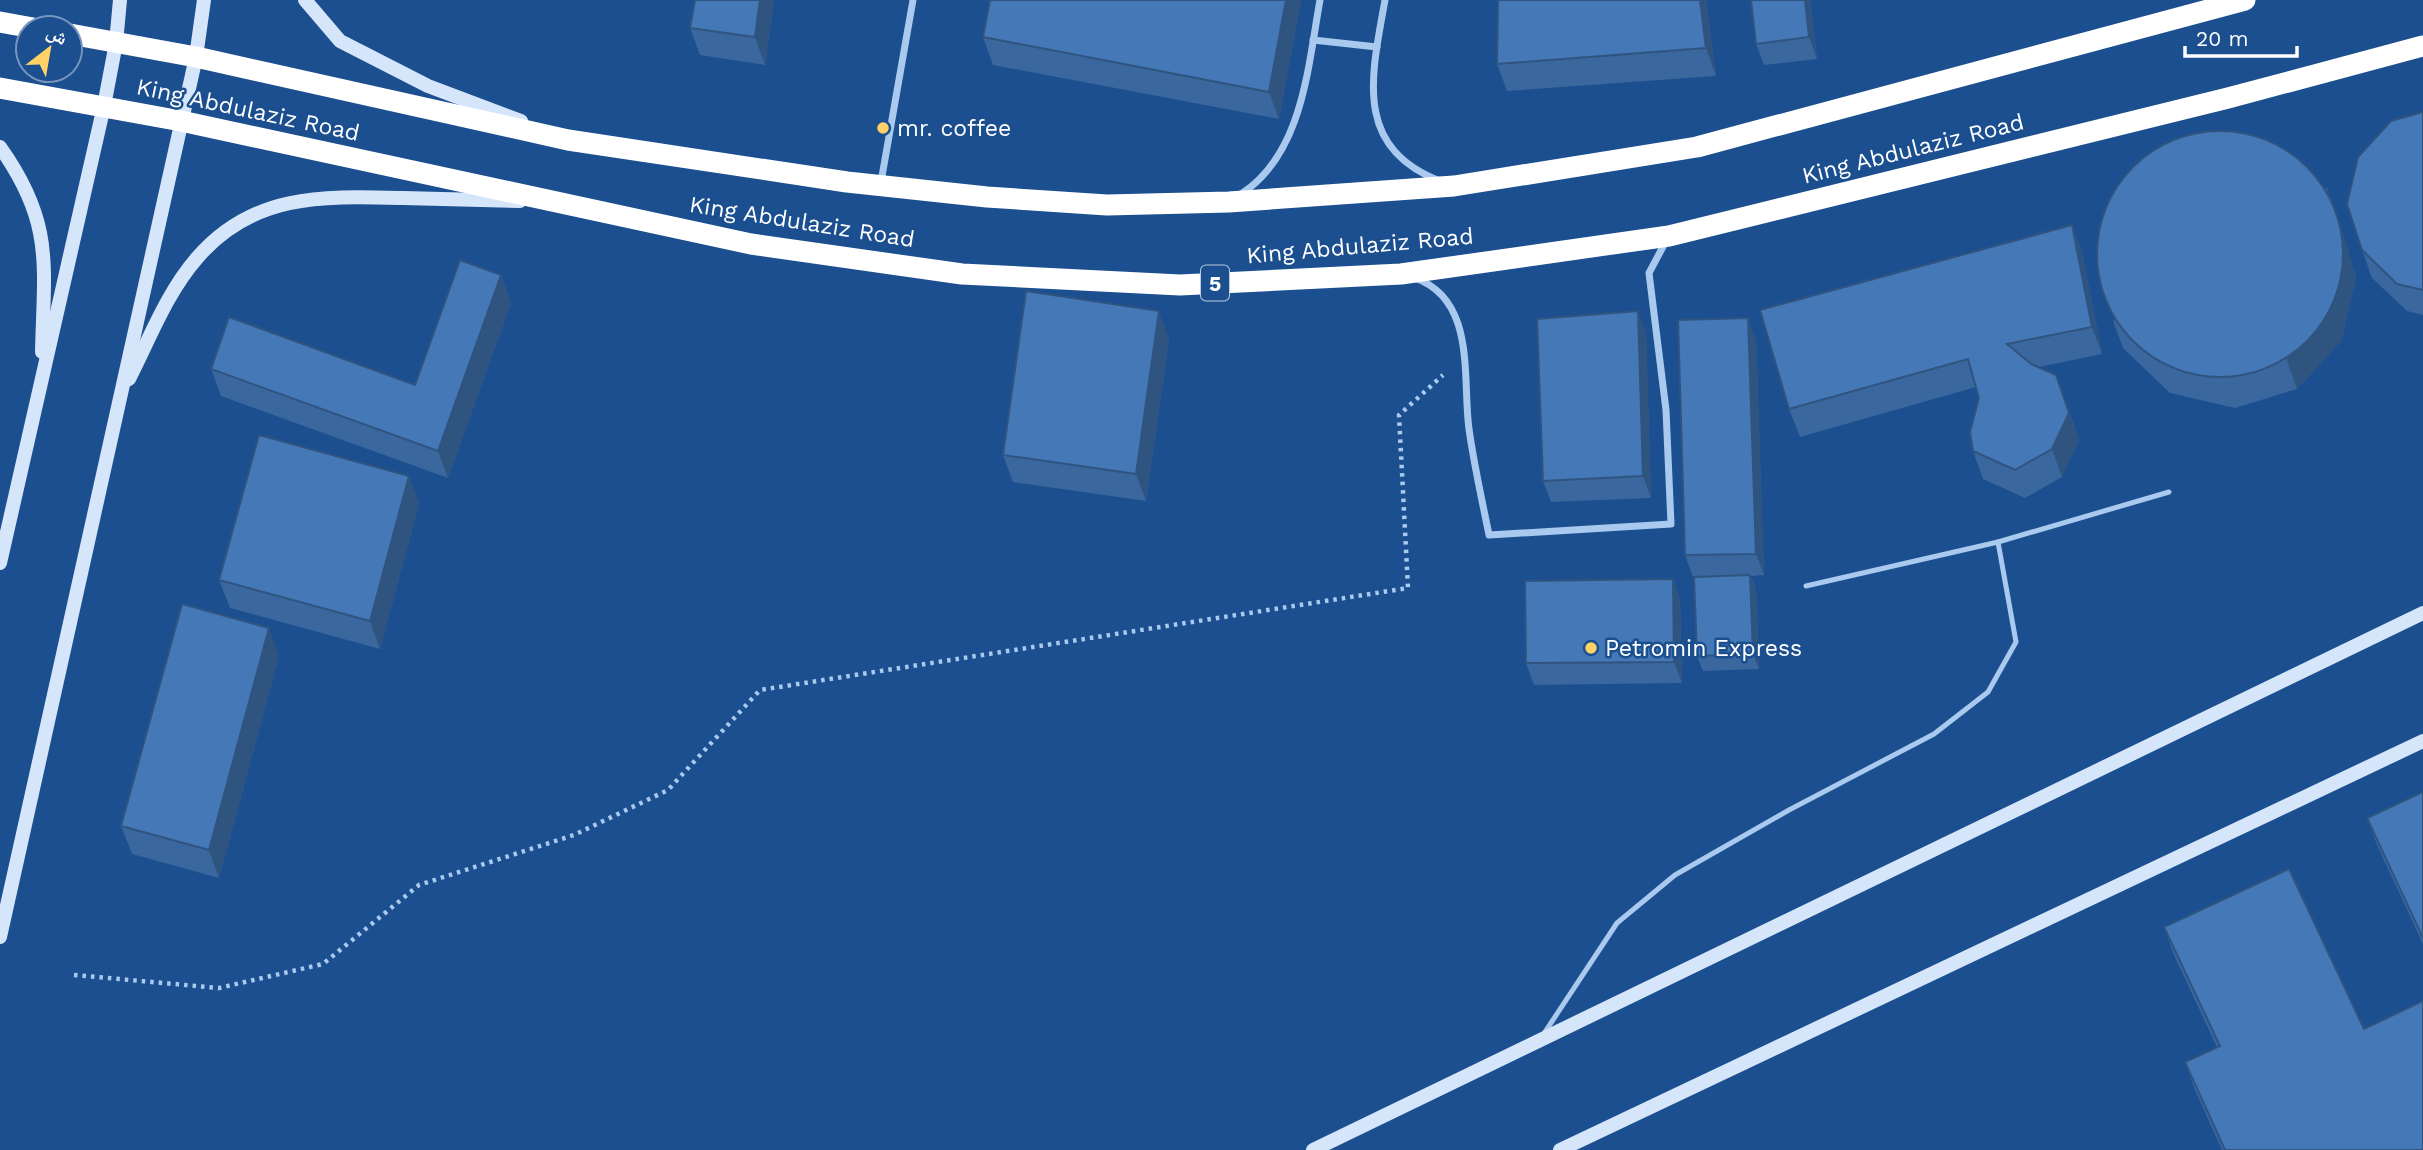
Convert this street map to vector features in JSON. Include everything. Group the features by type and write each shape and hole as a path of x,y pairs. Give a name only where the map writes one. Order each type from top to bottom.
{"highway":[{"name":"King Abdulaziz Road","path":"84,37 196,57 568,139 880,186 1107,205 1229,202 1454,186 1697,148 2245,0"},
{"name":"King Abdulaziz Road","path":"0,88 181,121 751,244 962,274 1180,285 1401,274 1668,236 2228,99 2423,46"}],"main road":[{"path":"0,563 104,106 116,43 120,0"},
{"path":"0,937 196,57 204,0"},
{"path":"305,0 341,41 428,86 568,139"},
{"path":"0,147 33,202 44,241 42,380"},
{"path":"119,399 164,309 195,260 221,234 252,215 285,203 328,196 556,202"},
{"path":"1313,1150 2423,613"},
{"path":"1560,1150 2423,741"}],"street":[{"path":"880,186 913,0"},
{"path":"1229,202 1255,186 1273,165 1286,143 1300,106 1320,0"},
{"path":"1385,0 1371,90 1377,124 1393,150 1418,172 1454,186"},
{"path":"1313,40 1377,47"},
{"path":"1401,274 1430,283 1447,300 1461,331 1466,355 1468,428 1489,535 1671,524 1666,410 1648,273 1668,236"}],"lane":[{"path":"1806,586 1998,542 2169,492"},
{"path":"1540,1041 1617,923 1675,875 1789,810 1934,734 1988,692 2016,642 1998,542"}],"path":[{"path":"75,975 219,988 323,964 419,885 574,835 668,790 760,690 1408,588 1399,415 1466,355"}],"building":[{"path":"695,0 760,0 755,37 690,28"},
{"path":"990,0 1286,0 1269,92 983,37"},
{"path":"1498,0 1700,0 1706,48 1497,64"},
{"path":"1751,0 1805,0 1809,37 1756,44"},
{"path":"2423,112 2423,290 2397,284 2362,250 2347,204 2358,157 2391,121"},
{"path":"2232,131 2256,136 2278,145 2307,167 2323,185 2334,207 2341,230 2341,278 2334,301 2323,323 2307,341 2289,357 2256,372 2232,377 2208,377 2184,372 2151,357 2117,323 2099,278 2097,242 2102,218 2117,185 2151,151 2196,133"},
{"path":"2072,225 2092,327 2007,344 2031,364 2056,375 2069,413 2052,449 2015,470 1973,451 1970,432 1979,398 1968,359 1789,409 1760,310"},
{"path":"460,260 501,275 438,451 211,369 229,317 415,385"},
{"path":"1026,291 1159,311 1136,474 1003,455"},
{"path":"1638,311 1643,476 1543,481 1537,319"},
{"path":"1748,318 1756,554 1685,555 1678,320"},
{"path":"259,435 409,476 370,621 219,580"},
{"path":"1750,575 1753,654 1697,656 1694,577"},
{"path":"1673,579 1674,662 1526,663 1525,581"},
{"path":"182,604 269,628 209,850 121,826"},
{"path":"2423,792 2423,938 2367,818"},
{"path":"2289,869 2364,1029 2423,1001 2423,1150 2225,1150 2185,1062 2220,1046 2164,927"}],"place":[{"name":"mr. coffee","path":"883,128"},
{"name":"Petromin Express","path":"1591,648"}]}
